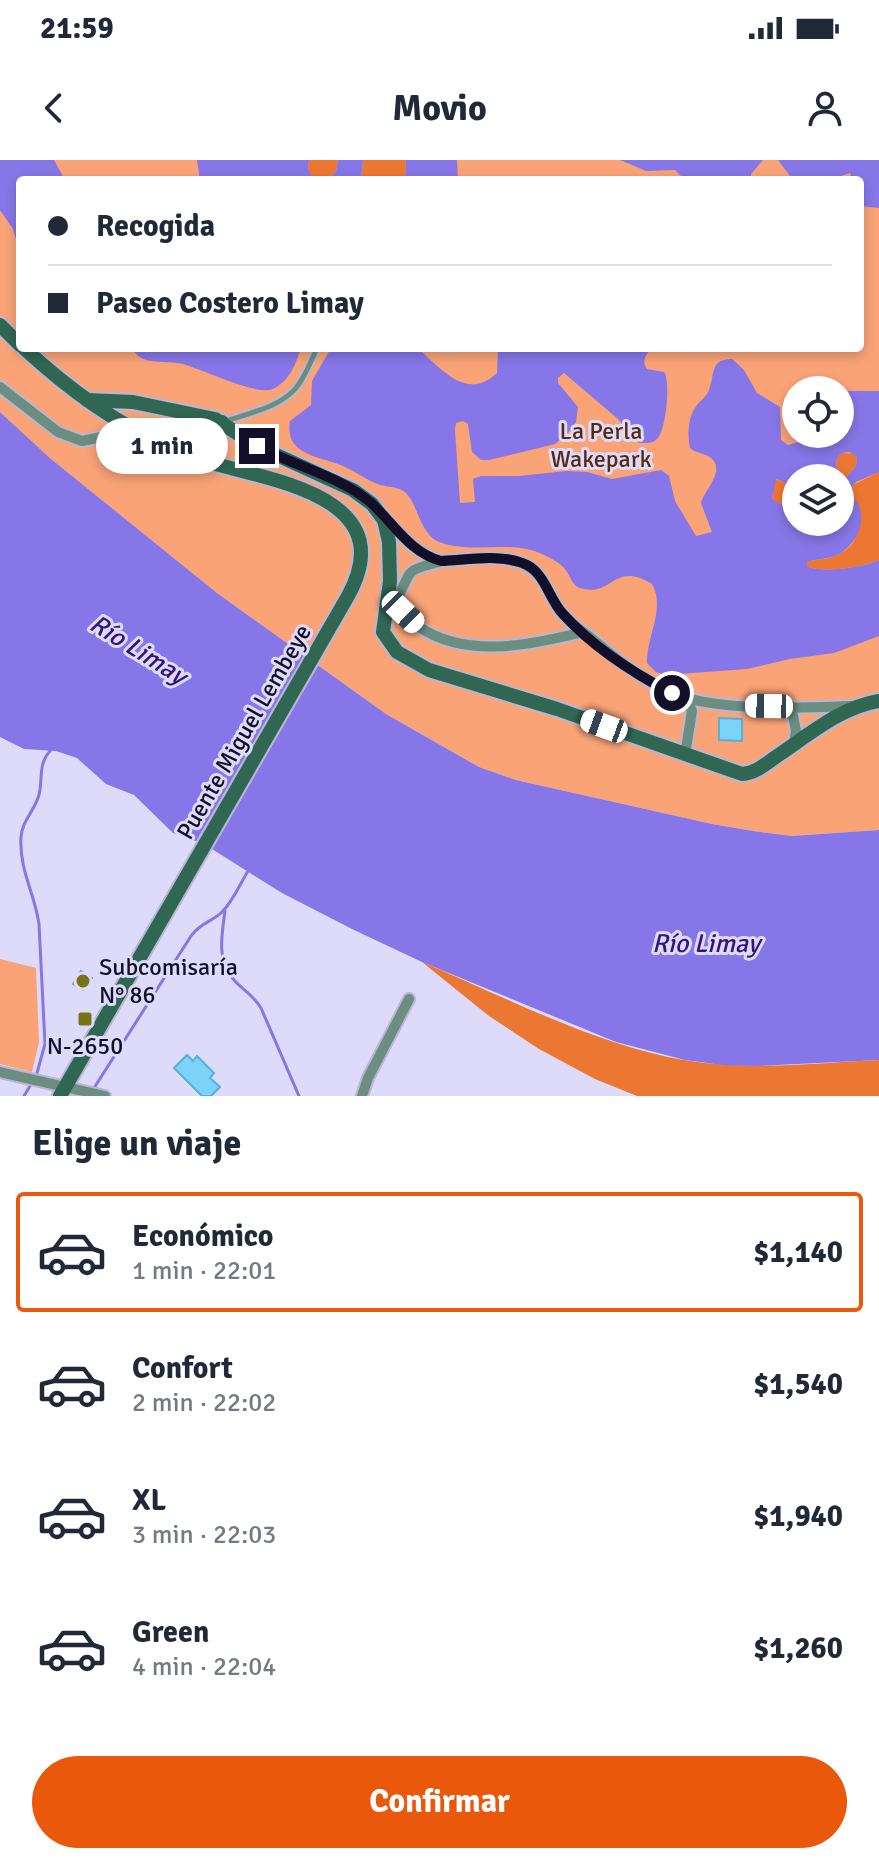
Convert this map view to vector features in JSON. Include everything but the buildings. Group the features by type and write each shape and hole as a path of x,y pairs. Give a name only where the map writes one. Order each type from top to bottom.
{"street":[{"name":"Puente Miguel Lembeye","path":"0,325 16,340"},
{"name":"Puente Miguel Lembeye","path":"29,352 87,400 135,430 193,457 293,485 326,501 348,517 358,536 360,568 353,588 62,1092"},
{"path":"0,387 58,432 82,441 135,430"},
{"path":"87,400 147,404 207,415 272,454 353,490 422,553 441,561"},
{"path":"193,457 189,443 193,435 222,422"},
{"path":"379,512 389,542 392,599 418,626 464,645 513,645 583,632"},
{"path":"859,705 749,773 735,773 557,709 454,679 417,664 391,646 383,632 392,599 413,569 441,561 517,561 531,567 561,613 583,632 639,676 687,699 724,705 791,706 859,705 879,701"},
{"path":"685,755 692,711 687,699"},
{"path":"791,706 796,731 794,744"},
{"path":"362,1096 368,1078 409,999"},
{"path":"0,1072 62,1092 105,1096"}],"lane":[{"path":"222,422 271,405 287,396 298,384 315,352"}],"green space":[{"name":"La Perla Wakepark","path":"0,160 879,160 879,830 790,836 753,831 516,780 479,767 386,714 217,593 51,459 0,412"},
{"path":"0,959 36,968 39,1042 32,1072 0,1064"}],"shaded area":[{"path":"309,160 338,160 332,176 311,176"},
{"path":"363,160 406,160 405,176 361,176"},
{"path":"842,453 855,454 856,466 854,468 854,464 836,464"},
{"path":"879,472 879,560 843,569 807,566 807,562 842,552 854,541 858,526 854,484"},
{"path":"775,479 782,481 782,504 772,500"},
{"path":"422,962 584,1032 651,1053 733,1065 879,1060 879,1096 637,1096 595,1079 539,1049 489,1016"}],"water":[{"path":"0,160 54,160 63,176 16,176 16,239 0,210"},
{"path":"197,160 309,160 311,176 199,176"},
{"path":"338,160 363,160 361,176 332,176"},
{"path":"406,160 457,160 458,176 405,176"},
{"path":"620,160 763,160 751,176 681,176 675,170 646,171"},
{"path":"778,160 879,160 879,208 864,206 864,176 851,176 850,173 841,176 790,176"},
{"path":"135,352 299,352 288,376 279,386 265,390 243,386 183,364 146,360"},
{"path":"329,352 422,352 444,372 464,383 474,384 497,373 498,352 649,352 645,366 664,372 667,385 665,417 655,441 639,443 618,419 564,373 558,378 558,383 578,407 576,422 555,444 481,460 472,452 468,424 463,421 456,423 460,503 475,502 473,479 481,476 566,471 587,472 612,479 661,470 669,476 675,501 696,536 712,532 701,503 712,482 716,465 711,458 690,448 689,425 694,410 708,392 714,368 720,362 732,359 744,370 757,393 780,407 782,448 854,448 854,391 879,391 879,472 854,484 857,457 849,452 842,453 836,464 782,464 782,481 776,479 772,499 782,504 782,536 854,536 854,498 857,502 861,522 851,544 832,557 807,562 807,566 843,569 879,560 879,636 834,653 747,669 665,675 656,672 647,663 657,603 652,584 630,576 602,588 584,589 574,584 560,564 532,550 442,543 427,532 406,493 306,453 293,441 290,421 311,405 312,381"},
{"name":"Río Limay","path":"0,412 51,459 217,593 386,714 479,767 516,780 753,831 791,836 879,830 879,1060 722,1065 685,1060 616,1042 422,962 354,930 282,893 204,844 173,833 134,795 106,784 77,758 56,751 24,749 0,737"}],"pier":[{"path":"306,652 320,662 210,853 194,845"}],"waterway":[{"path":"37,1073 45,1044 39,924 22,860 21,837 39,796 43,763 52,749"},
{"path":"94,1088 191,936 226,908 248,871"},
{"path":"225,911 222,956 228,973 261,1008 299,1096"},
{"path":"24,1096 30,1086"}],"place":[{"name":"Subcomisaría N° 86","path":"83,981"},
{"name":"N-2650","path":"85,1019"}],"route":[{"path":"257,446 363,497 398,532 432,559 517,561 531,567 561,613 623,665 672,693"}]}
